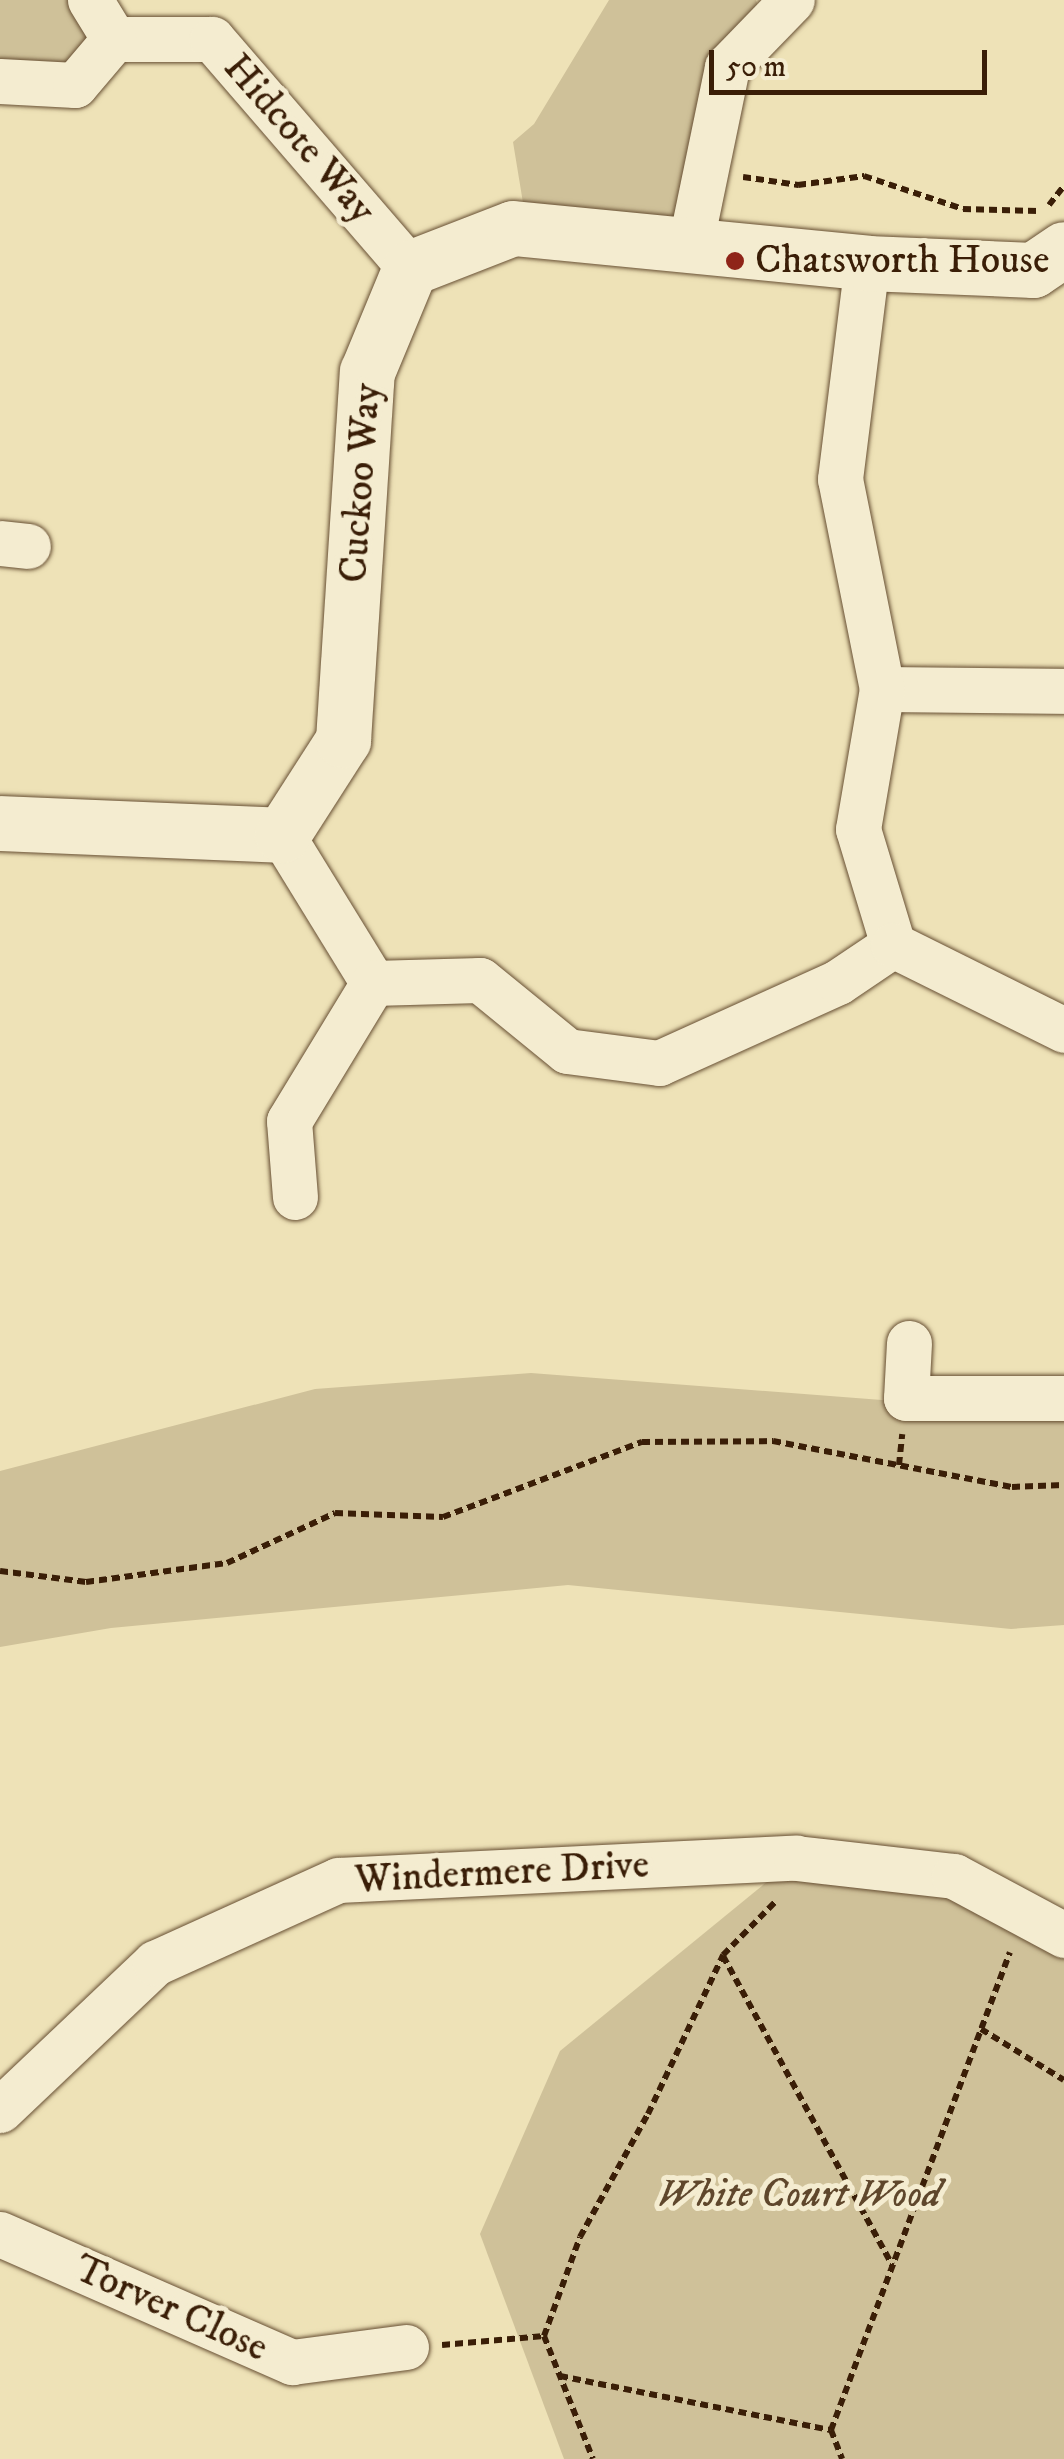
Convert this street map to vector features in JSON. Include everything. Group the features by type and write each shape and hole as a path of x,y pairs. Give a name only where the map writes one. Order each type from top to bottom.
{"street":[{"path":"0,81 75,84 114,39 90,0"},
{"path":"690,246 727,67 792,0"},
{"name":"Hidcote Way","path":"114,39 212,40 410,268"},
{"path":"410,268 513,228 867,262 1034,270 1064,249"},
{"path":"867,262 840,479 882,689 858,830 892,945 1064,1030"},
{"name":"Cuckoo Way","path":"282,835 343,740 367,372 410,268"},
{"path":"882,689 1064,691"},
{"path":"0,823 282,835 373,983"},
{"path":"373,983 480,980 567,1051 660,1063 838,982 892,945"},
{"path":"296,1197 289,1121 373,983"},
{"path":"909,1344 906,1398 1064,1398"},
{"name":"Windermere Drive","path":"0,2110 155,1963 338,1880 817,1860 954,1876 1064,1935"},
{"name":"Torver Close","path":"0,2234 292,2362 406,2347"}],"path":[{"path":"706,168 798,185 864,176 963,208 1044,211 1064,186"},
{"path":"0,1571 86,1582 227,1563 336,1513 443,1517 642,1442 773,1440 1012,1487 1064,1485"},
{"path":"593,2459 544,2336 580,2237 648,2114 723,1954 817,1860"},
{"path":"842,2459 831,2430 1024,1914"},
{"path":"723,1954 892,2266"},
{"path":"981,2029 1064,2080"},
{"path":"406,2347 544,2336"},
{"path":"560,2376 831,2430"}],"green space":[{"path":"0,0 90,0 114,39 75,85 0,81"},
{"path":"609,0 756,0 761,17 677,230 525,215 513,142 534,124"},
{"path":"531,1373 1064,1414 1064,1625 1011,1629 568,1585 111,1628 0,1647 0,1471 315,1389"},
{"name":"White Court Wood","path":"796,1858 954,1876 1064,1935 1064,2459 564,2459 480,2234 560,2051"}],"place":[{"name":"Chatsworth House","path":"735,261"}]}
